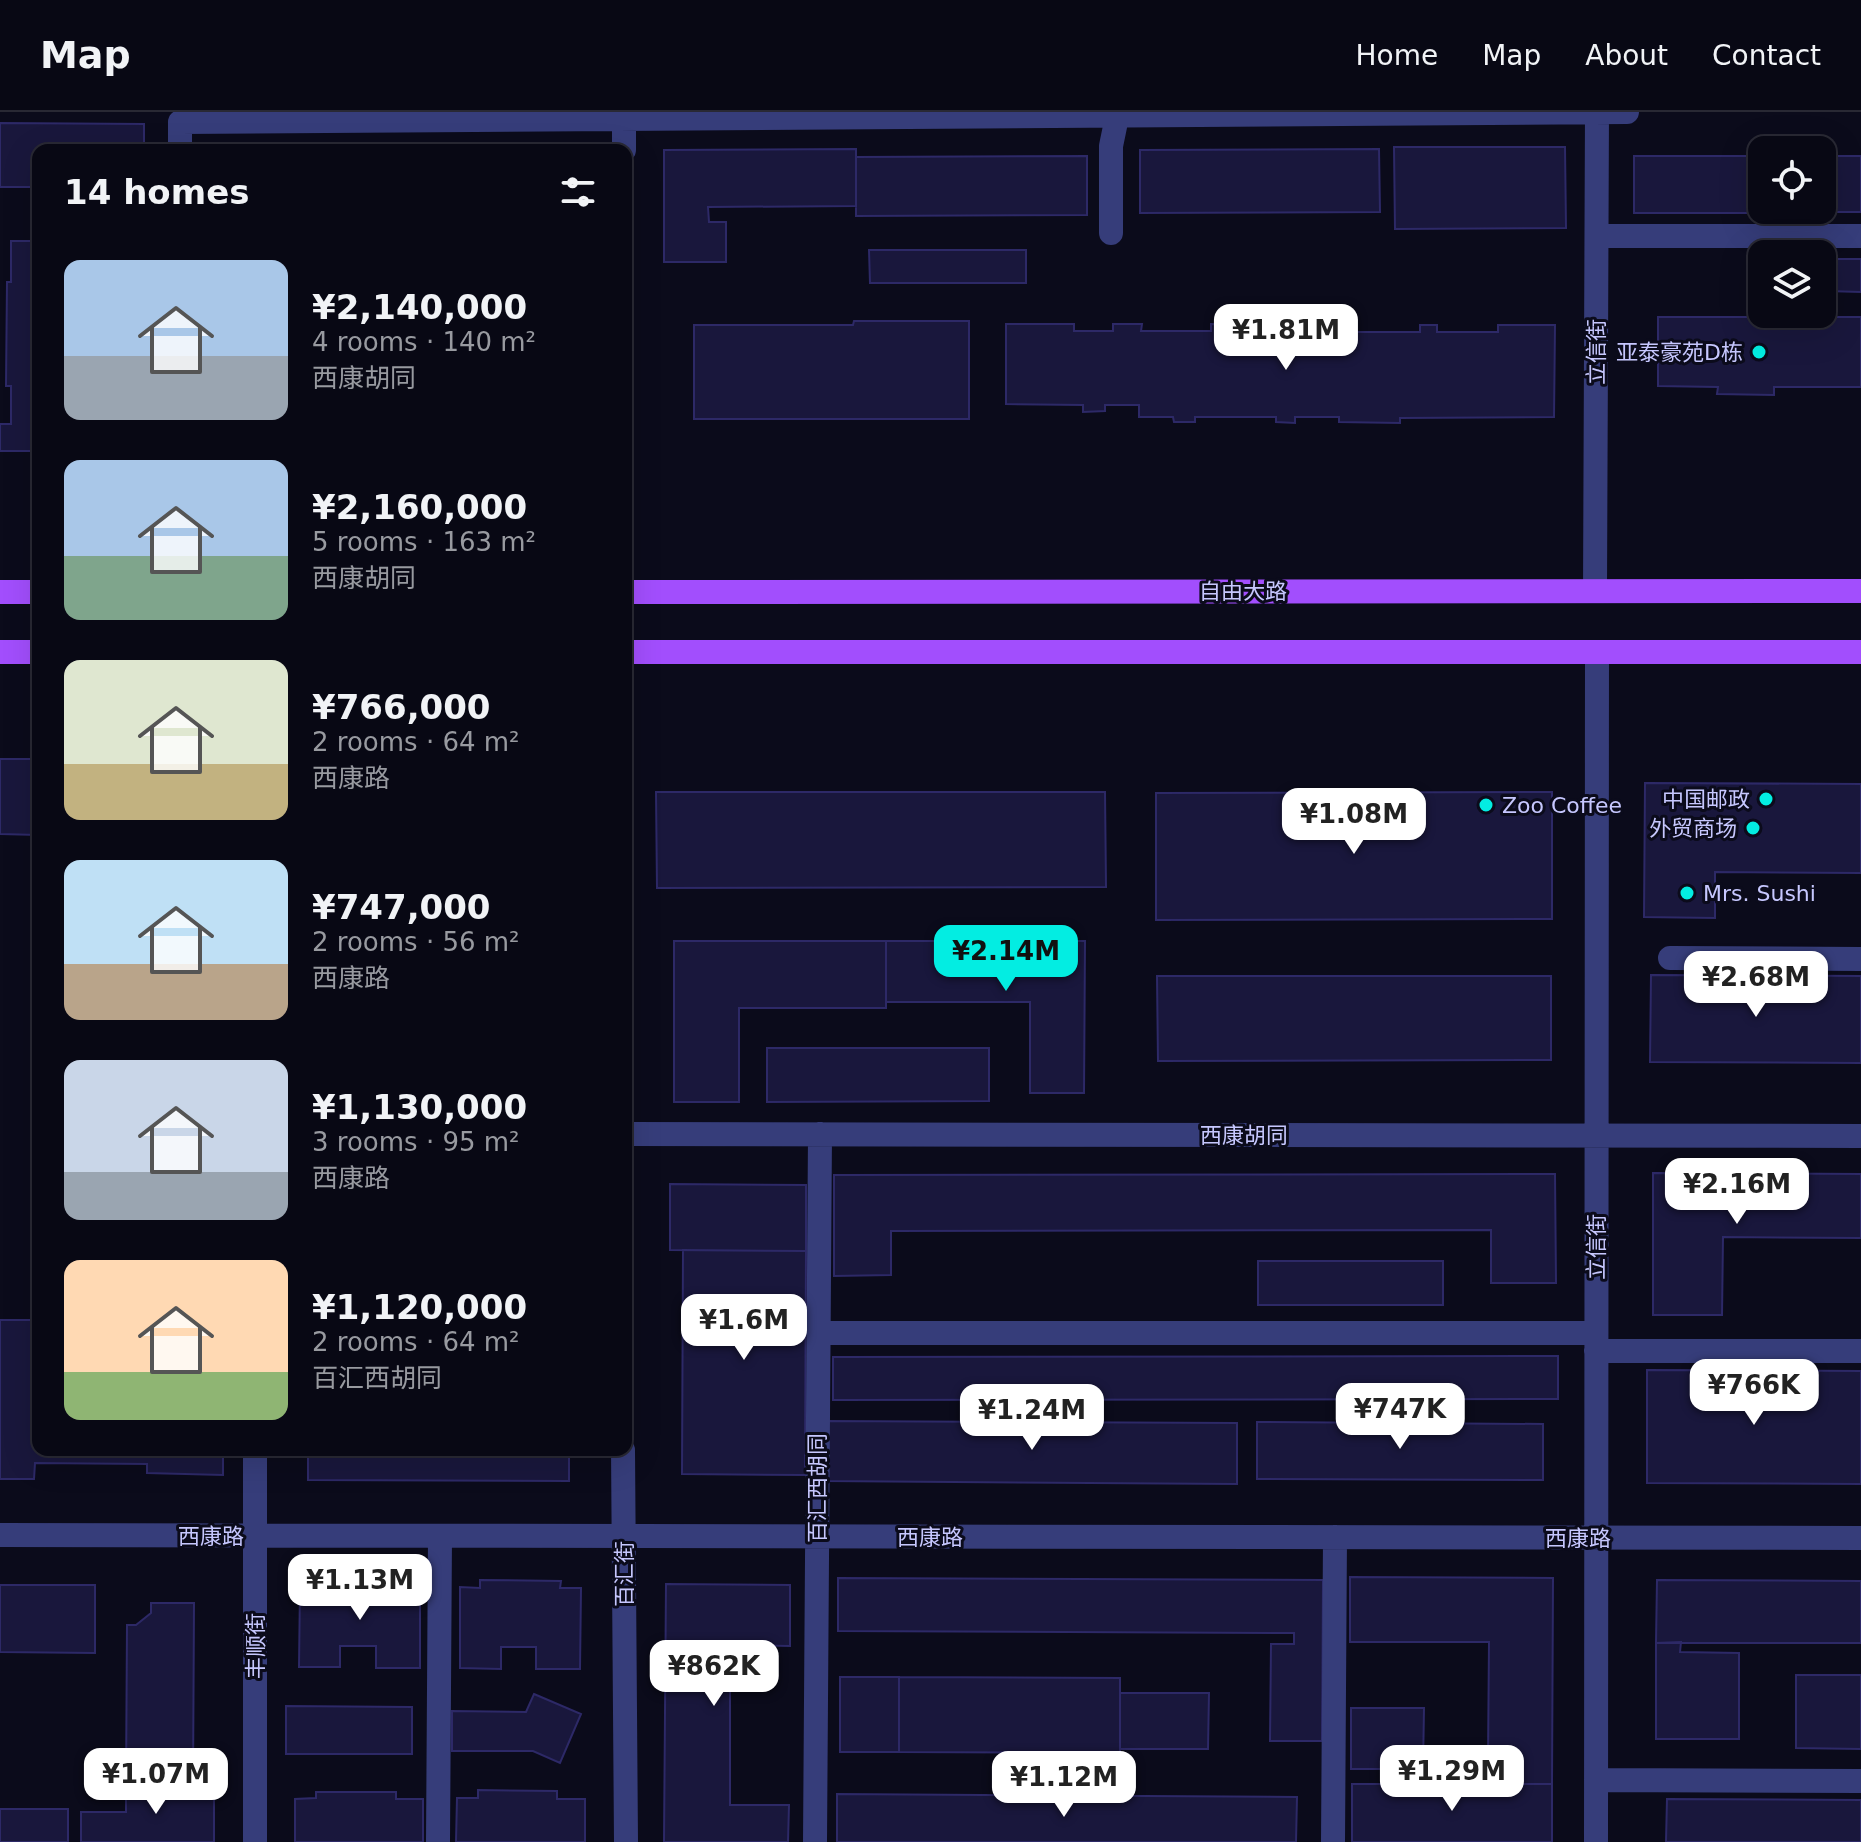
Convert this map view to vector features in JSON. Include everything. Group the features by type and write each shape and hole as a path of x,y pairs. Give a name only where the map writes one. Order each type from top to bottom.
{"main road":[{"name":"自由大路","path":"632,592 1861,591"},
{"path":"0,592 32,592"},
{"path":"0,652 32,652"},
{"path":"632,652 1861,652"}],"street":[{"name":"立信街","path":"1595,591 1597,112"},
{"path":"179,144 174,117 1627,112"},
{"path":"1111,233 1111,146 1118,114"},
{"path":"624,116 624,144"},
{"path":"1597,236 1861,236"},
{"name":"立信街","path":"1596,1842 1597,652"},
{"path":"1670,958 1861,959"},
{"name":"西康胡同","path":"632,1134 1861,1136"},
{"name":"百汇西胡同","path":"815,1842 820,1134"},
{"path":"818,1333 1596,1342 1861,1351"},
{"name":"丰顺街","path":"255,1456 255,1842"},
{"name":"百汇街","path":"623,1456 626,1842"},
{"name":"西康路","path":"0,1535 1861,1538"},
{"path":"438,1842 440,1536"},
{"path":"1333,1842 1335,1537"},
{"path":"1596,1780 1861,1781"}],"building":[{"path":"0,123 144,124 144,144 32,144 32,187 0,187"},
{"path":"1394,147 1565,147 1566,228 1395,229"},
{"path":"856,149 856,206 708,207 709,222 726,222 726,262 664,262 664,150"},
{"path":"1379,149 1380,212 1140,213 1140,150"},
{"path":"1087,156 1087,215 856,216 856,157"},
{"path":"1634,156 1748,156 1748,213 1634,213"},
{"path":"1836,156 1861,156 1861,212 1836,212"},
{"path":"11,241 32,241 32,451 0,451 0,424 11,424 11,386 6,386 7,282 11,282"},
{"path":"869,250 1026,250 1026,283 870,283"},
{"path":"1836,259 1861,259 1861,292 1836,291"},
{"name":"亚泰豪苑D栋","path":"1658,317 1748,317 1748,328 1836,328 1836,317 1861,317 1861,387 1774,387 1774,395 1717,394 1718,387 1658,386"},
{"path":"854,321 969,321 969,419 694,419 694,325 853,325"},
{"path":"1006,324 1074,324 1074,331 1113,331 1113,324 1142,324 1141,331 1211,331 1211,324 1253,325 1253,332 1339,331 1339,325 1356,325 1356,332 1420,332 1420,325 1437,325 1437,332 1498,332 1498,325 1555,325 1554,417 1400,418 1400,423 1339,422 1339,417 1295,417 1295,423 1276,422 1276,417 1195,417 1195,422 1174,422 1173,417 1139,417 1139,405 1105,405 1105,411 1083,412 1083,405 1006,404"},
{"path":"0,759 32,759 32,835 0,834"},
{"name":"外贸商场","path":"1645,783 1861,784 1861,873 1715,872 1715,918 1644,917"},
{"path":"656,792 1105,792 1106,887 657,888"},
{"path":"1552,792 1552,919 1156,920 1156,793"},
{"path":"674,941 886,941 886,1008 739,1008 739,1102 674,1102"},
{"path":"886,941 1085,941 1084,1093 1030,1093 1030,1002 886,1002"},
{"path":"1651,975 1861,976 1861,1063 1650,1062"},
{"path":"1157,976 1551,976 1551,1060 1158,1061"},
{"path":"767,1048 989,1048 989,1101 767,1102"},
{"path":"1653,1173 1861,1174 1861,1238 1723,1237 1722,1315 1653,1315"},
{"path":"1555,1174 1556,1283 1491,1283 1491,1230 891,1231 891,1275 834,1276 834,1175"},
{"path":"670,1184 806,1185 806,1251 670,1250"},
{"path":"683,1250 806,1251 805,1475 682,1474"},
{"path":"1258,1261 1443,1261 1443,1305 1258,1305"},
{"path":"0,1320 32,1320 32,1456 223,1456 223,1475 147,1473 147,1464 35,1463 34,1479 0,1479"},
{"path":"1558,1356 1558,1399 833,1400 833,1357"},
{"path":"1647,1370 1861,1371 1861,1484 1647,1483"},
{"path":"826,1421 1237,1423 1237,1484 825,1481"},
{"path":"1257,1422 1543,1424 1543,1480 1257,1479"},
{"path":"308,1456 569,1456 569,1481 308,1480"},
{"path":"1350,1577 1553,1578 1552,1784 1509,1784 1509,1759 1488,1760 1489,1642 1350,1642"},
{"path":"838,1578 1323,1580 1322,1741 1270,1741 1271,1644 1294,1644 1294,1633 838,1631"},
{"path":"320,1579 400,1580 400,1587 420,1587 420,1668 376,1668 376,1646 340,1646 340,1667 299,1667 300,1587 319,1586"},
{"path":"480,1580 561,1581 560,1588 581,1588 580,1669 536,1669 536,1647 501,1647 501,1669 460,1668 460,1587 480,1588"},
{"path":"1657,1580 1861,1581 1861,1643 1656,1643"},
{"path":"666,1584 790,1585 790,1646 730,1645 730,1805 789,1805 788,1842 664,1842"},
{"path":"0,1585 95,1585 95,1653 0,1652"},
{"path":"151,1603 194,1603 193,1785 126,1785 127,1625 136,1625 151,1613"},
{"path":"1681,1642 1680,1652 1739,1653 1739,1739 1656,1739 1656,1643"},
{"path":"1796,1675 1861,1675 1861,1749 1796,1748"},
{"path":"840,1677 899,1677 899,1752 840,1752"},
{"path":"899,1677 1120,1678 1120,1753 899,1752"},
{"path":"1120,1693 1209,1693 1208,1749 1120,1749"},
{"path":"534,1694 581,1714 560,1763 533,1751 452,1751 452,1711 526,1712"},
{"path":"286,1706 412,1707 412,1754 286,1754"},
{"path":"1351,1708 1424,1708 1423,1769 1351,1769"},
{"path":"1352,1784 1552,1784 1552,1842 1352,1842"},
{"path":"126,1785 214,1785 214,1842 81,1842 81,1812 126,1812"},
{"path":"478,1790 557,1791 557,1799 585,1799 585,1842 456,1842 457,1798 478,1798"},
{"path":"316,1792 396,1792 396,1799 423,1799 423,1842 295,1842 295,1799 316,1798"},
{"path":"837,1794 1297,1797 1296,1842 837,1842"},
{"path":"1667,1799 1861,1800 1861,1842 1666,1842"},
{"path":"0,1809 68,1809 68,1842 0,1842"}],"place":[{"name":"亚泰豪苑D栋","path":"1759,352"},
{"name":"中国邮政","path":"1766,799"},
{"name":"Zoo Coffee","path":"1486,805"},
{"name":"外贸商场","path":"1753,828"},
{"name":"Mrs. Sushi","path":"1687,893"}]}
